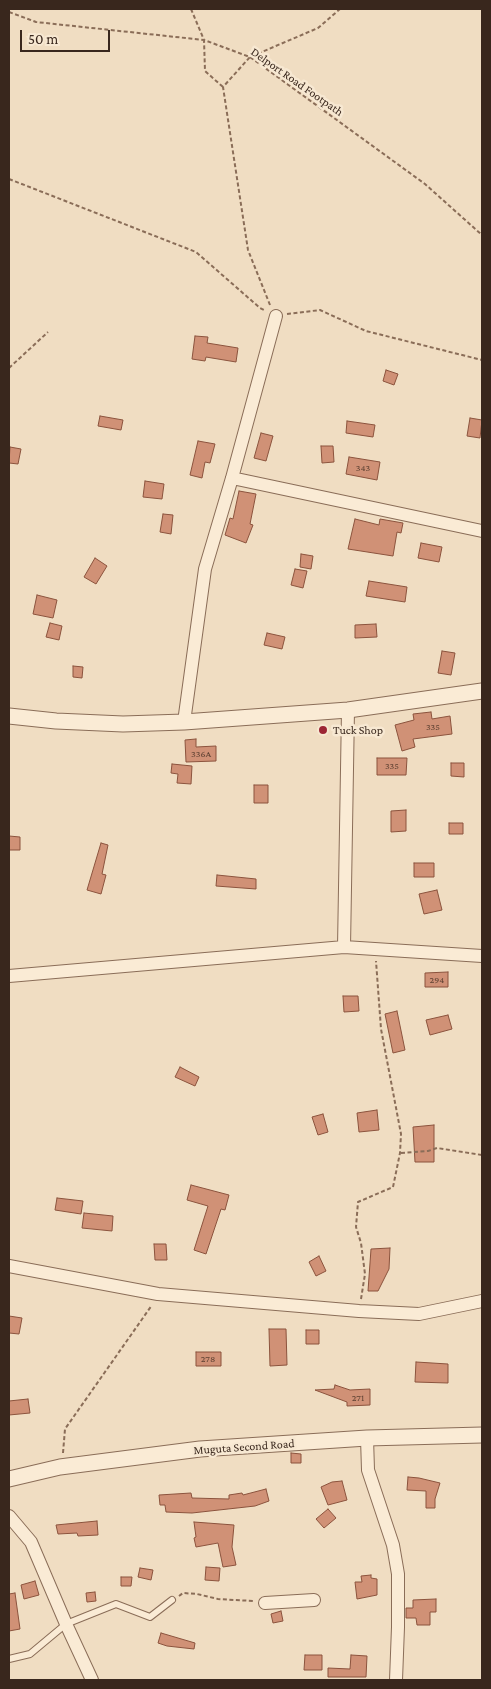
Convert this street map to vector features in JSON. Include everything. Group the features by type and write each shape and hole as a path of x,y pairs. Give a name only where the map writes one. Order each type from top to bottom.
{"street":[{"path":"184,722 205,569 276,316"},
{"path":"232,478 482,531"},
{"path":"9,716 56,721 123,724 184,722 348,710 482,691"},
{"path":"344,947 348,710"},
{"path":"9,976 344,947 482,956"},
{"path":"9,1266 158,1294 359,1311 419,1314 482,1301"},
{"name":"Muguta Second Road","path":"9,1479 60,1467 200,1449 367,1438 482,1435"},
{"path":"367,1438 368,1470 393,1545 398,1574 396,1680"},
{"path":"9,1516 31,1542 92,1680"},
{"path":"265,1603 314,1600"}],"lane":[{"path":"9,1659 30,1654 66,1624 116,1604 150,1617 172,1600"}],"path":[{"path":"191,9 204,40 205,71 223,87 248,250 263,290 276,316"},
{"path":"223,87 250,58 318,28 340,9"},
{"name":"Delport Road Footpath","path":"9,12 36,22 204,40 250,58 425,184 482,235"},
{"path":"9,179 196,252 260,308 276,316 320,310 366,331 482,360"},
{"path":"9,368 48,332"},
{"path":"359,1311 364,1274 356,1227 358,1202 393,1187 400,1153 401,1134 382,1029 375,949"},
{"path":"400,1153 428,1151 437,1148 482,1155"},
{"path":"60,1467 65,1446 65,1429 158,1294"},
{"path":"172,1600 183,1594 197,1594 218,1599 265,1603"}],"building":[{"path":"195,336 208,337 207,343 238,348 236,362 206,357 205,361 192,359"},
{"path":"386,370 398,374 394,385 383,381"},
{"path":"100,416 123,420 121,430 98,426"},
{"path":"470,418 482,420 480,438 467,436"},
{"path":"347,421 375,425 373,437 346,433"},
{"path":"261,433 273,436 266,461 254,458"},
{"path":"198,441 215,444 210,463 205,462 202,478 190,475"},
{"path":"321,446 333,446 334,462 322,463"},
{"path":"10,447 21,449 18,464 9,463"},
{"path":"349,457 380,462 377,480 346,474"},
{"path":"145,481 164,484 162,499 143,497"},
{"path":"239,491 256,494 250,524 253,525 246,543 225,535 230,518 233,519"},
{"path":"163,514 173,515 171,534 160,532"},
{"path":"355,519 379,525 380,519 403,523 401,533 397,532 393,556 348,549"},
{"path":"421,543 442,547 439,562 418,558"},
{"path":"301,554 313,556 311,569 300,567"},
{"path":"95,558 107,566 96,584 84,577"},
{"path":"295,569 307,571 303,588 291,585"},
{"path":"369,581 407,587 405,602 366,596"},
{"path":"37,595 57,600 53,618 33,614"},
{"path":"50,623 62,626 59,640 46,637"},
{"path":"376,624 377,637 355,638 355,625"},
{"path":"267,633 285,637 282,649 264,645"},
{"path":"442,651 455,653 451,675 438,673"},
{"path":"73,666 83,667 82,678 73,677"},
{"path":"431,712 432,719 450,716 452,734 413,739 415,747 402,751 395,725 414,720 413,714"},
{"path":"196,739 196,747 216,746 216,761 186,762 185,740"},
{"path":"377,758 407,758 406,775 377,775"},
{"path":"451,763 464,763 464,777 451,776"},
{"path":"172,764 192,766 191,784 177,783 178,774 171,773"},
{"path":"254,785 268,785 268,803 254,803"},
{"path":"406,810 406,831 391,832 391,811"},
{"path":"449,823 463,823 463,834 449,834"},
{"path":"9,836 20,837 20,850 9,850"},
{"path":"101,843 108,845 102,874 106,875 101,894 87,890"},
{"path":"414,863 434,863 434,877 414,877"},
{"path":"217,875 256,879 256,889 216,886"},
{"path":"437,890 442,910 424,914 419,894"},
{"path":"448,972 448,987 425,987 425,973"},
{"path":"343,996 358,996 359,1011 344,1012"},
{"path":"397,1011 405,1050 393,1053 385,1014"},
{"path":"448,1015 452,1029 430,1035 426,1020"},
{"path":"180,1067 199,1077 195,1086 175,1077"},
{"path":"377,1110 379,1130 359,1132 357,1113"},
{"path":"323,1114 328,1132 318,1135 312,1117"},
{"path":"434,1125 434,1162 415,1162 413,1127"},
{"path":"191,1185 229,1195 225,1210 221,1209 206,1254 194,1250 208,1206 187,1200"},
{"path":"57,1198 83,1201 81,1214 55,1210"},
{"path":"84,1213 113,1216 112,1231 82,1228"},
{"path":"154,1244 166,1244 167,1260 155,1260"},
{"path":"390,1248 389,1269 378,1291 368,1291 371,1249"},
{"path":"319,1256 326,1271 316,1276 309,1262"},
{"path":"9,1316 22,1318 19,1334 9,1333"},
{"path":"269,1329 286,1329 287,1365 270,1366"},
{"path":"306,1330 319,1330 319,1344 306,1344"},
{"path":"196,1352 221,1352 221,1366 196,1366"},
{"path":"416,1362 448,1364 448,1383 415,1382"},
{"path":"335,1385 350,1390 370,1389 370,1405 347,1406 347,1402 315,1390 334,1389"},
{"path":"28,1399 30,1413 9,1415 9,1401"},
{"path":"291,1453 301,1454 301,1463 291,1463"},
{"path":"408,1477 440,1483 435,1499 435,1508 426,1508 426,1491 407,1490"},
{"path":"342,1481 347,1500 328,1505 321,1487 332,1482"},
{"path":"266,1489 269,1501 255,1506 192,1513 166,1512 165,1505 160,1505 159,1495 191,1493 192,1498 229,1499 229,1495 242,1493 243,1495"},
{"path":"328,1509 336,1518 324,1528 316,1519"},
{"path":"97,1521 98,1535 58,1534 56,1525"},
{"path":"194,1522 234,1525 232,1547 236,1565 223,1567 218,1543 196,1547"},
{"path":"206,1567 220,1568 219,1581 205,1580"},
{"path":"140,1568 153,1570 151,1580 138,1577"},
{"path":"371,1575 371,1578 377,1579 377,1595 357,1599 355,1582 362,1582 361,1576"},
{"path":"121,1577 132,1577 131,1586 121,1586"},
{"path":"35,1581 39,1595 24,1599 21,1585"},
{"path":"95,1592 96,1601 87,1602 86,1593"},
{"path":"15,1593 20,1629 9,1631 9,1594"},
{"path":"436,1599 436,1612 430,1612 430,1625 417,1625 416,1618 406,1618 406,1608 413,1608 413,1600"},
{"path":"281,1611 283,1621 273,1623 271,1614"},
{"path":"161,1633 195,1643 194,1649 158,1643"},
{"path":"305,1655 322,1655 322,1670 304,1670"},
{"path":"351,1655 367,1656 366,1677 328,1677 328,1668 350,1669"}],"place":[{"name":"Tuck Shop","path":"323,730"}]}
